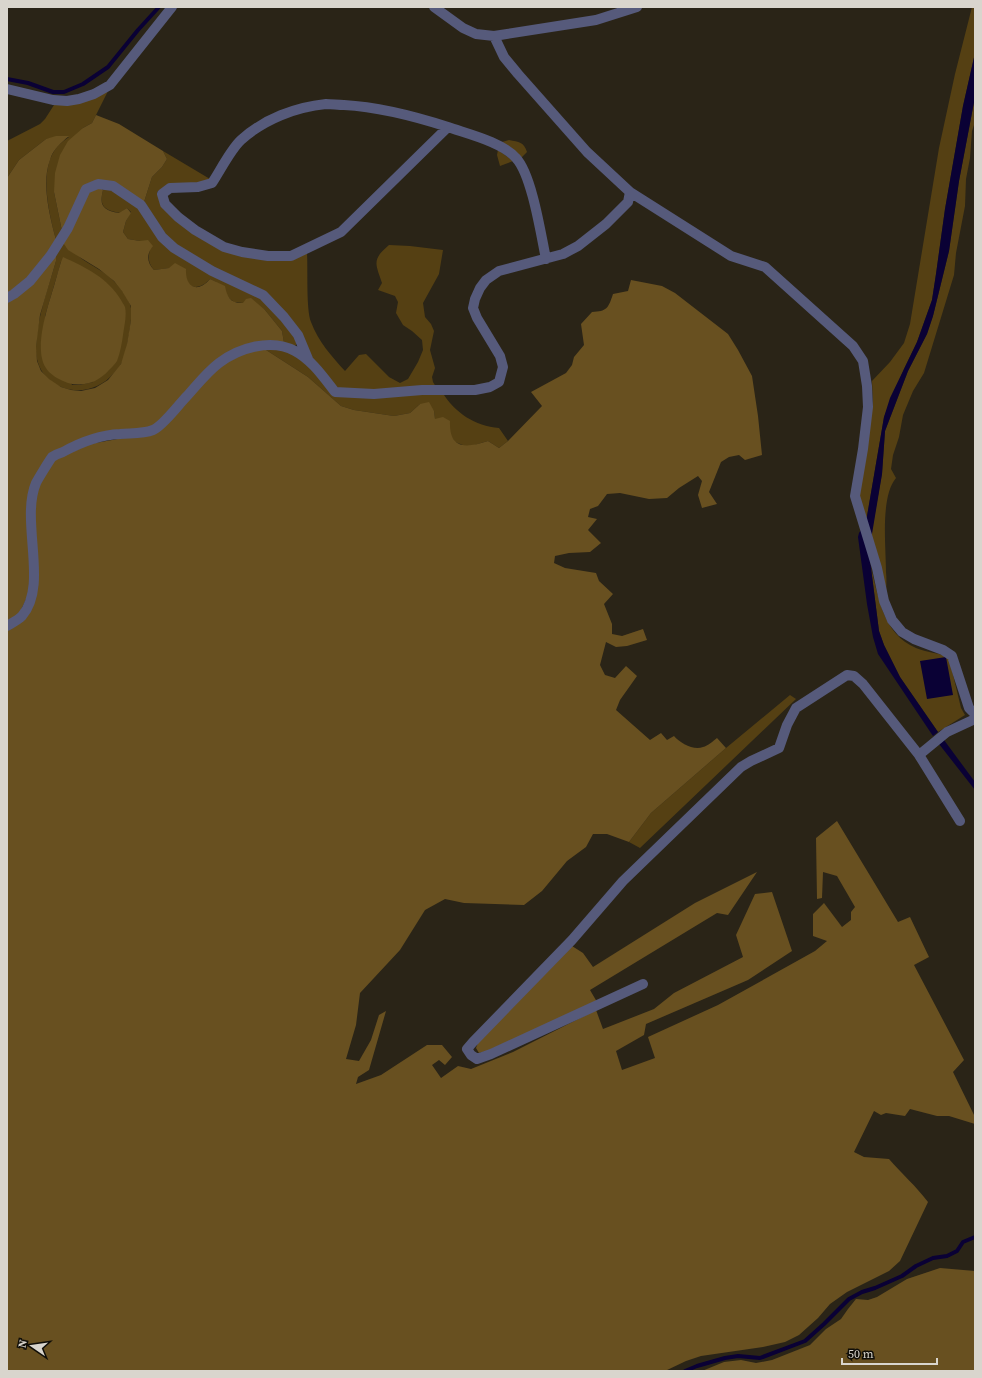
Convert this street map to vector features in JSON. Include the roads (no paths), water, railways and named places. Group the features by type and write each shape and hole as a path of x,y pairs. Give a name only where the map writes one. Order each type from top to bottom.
{"street":[{"path":"7,89 53,100 73,100 94,94 110,85 172,7"},
{"path":"434,7 463,28 476,34 494,36 596,20 637,7"},
{"path":"494,36 504,57 518,74 587,152 630,192 731,256 765,267 853,346 862,361 867,386 868,406 855,496 877,568 884,601 892,620 902,632 914,639 943,650 952,656 969,708 975,714"},
{"path":"448,127 341,232 291,256 261,255 224,247 195,230 178,217 165,204 162,194 170,188 198,187 212,183 240,141 256,128 279,116 304,108 327,104 389,111 426,120 448,127 500,146 516,158 527,176 546,259"},
{"path":"7,298 30,281 51,255 68,228 86,190 98,184 113,186 141,205 162,237 174,248 212,271 263,295 284,317 298,336 309,361"},
{"path":"7,626 22,617 30,604 33,591 31,502 36,483 52,458 78,443 102,436 140,433 154,430 218,364 236,353 268,345 284,346 296,352 309,361 336,392 374,394 422,390 475,390 490,387 499,382 503,367 500,356 477,318 473,308 480,288 486,280 499,271 563,254 578,246 606,224 628,202 630,192"},
{"path":"643,984 491,1054 477,1058 471,1055 467,1049 572,940 623,881 741,767 778,748 787,725 796,708 847,675 854,676 863,684 919,755 960,820"},
{"path":"919,755 928,746 947,732 975,719"}],"waterway":[{"path":"7,79 28,83 53,92 64,92 83,84 108,67 159,7"},
{"path":"685,1371 725,1358 738,1356 760,1358 805,1341 849,1299 862,1292 902,1276 916,1266 933,1258 947,1256 957,1251 963,1242 975,1237"}]}
